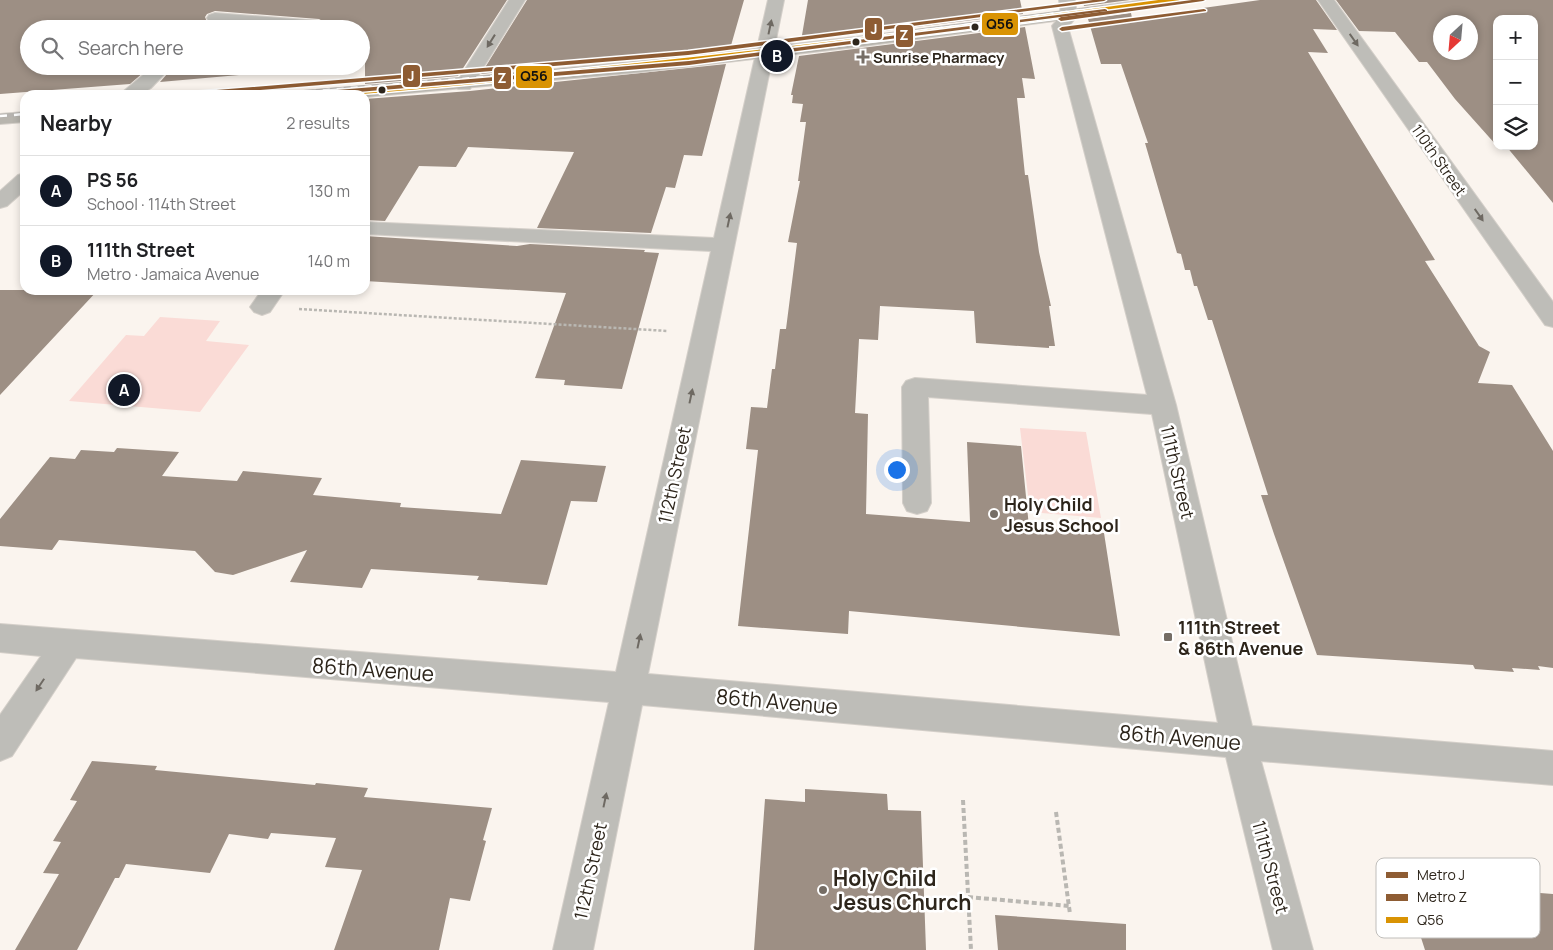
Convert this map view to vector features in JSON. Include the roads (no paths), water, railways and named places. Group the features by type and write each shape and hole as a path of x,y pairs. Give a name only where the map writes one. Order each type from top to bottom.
{"main road":[{"path":"370,91 464,85 764,54 1068,8 1177,0"},
{"path":"0,119 20,117"}],"street":[{"path":"464,85 517,0"},
{"name":"112th Street","path":"573,950 776,0"},
{"name":"110th Street","path":"1326,0 1553,320"},
{"path":"213,20 229,6"},
{"name":"111th Street","path":"1068,8 1060,26 1163,404 1239,742 1293,950"},
{"path":"136,90 155,75"},
{"path":"0,203 20,184"},
{"path":"0,203 20,205"},
{"path":"370,228 723,245"},
{"path":"917,503 915,387 1163,404"},
{"name":"86th Avenue","path":"0,638 67,645 628,688 1553,768"},
{"path":"0,744 67,645"}],"railway":[{"path":"328,90 691,60 1105,7"},
{"path":"0,116 20,114"}],"metro line":[{"name":"J","path":"240,90 688,53 1104,0"},
{"name":"J","path":"1061,19 1203,0"},
{"name":"Z","path":"362,90 689,63 1105,10"},
{"name":"Z","path":"1062,29 1204,10"}],"place":[{"name":"111th Street","path":"777,56"},
{"name":"Sunrise Pharmacy","path":"863,57"},
{"name":"PS 56","path":"124,390"},
{"name":"Holy Child Jesus School","path":"994,514"},
{"name":"111th Street & 86th Avenue","path":"1168,637"},
{"name":"Holy Child Jesus Church","path":"823,890"}]}
